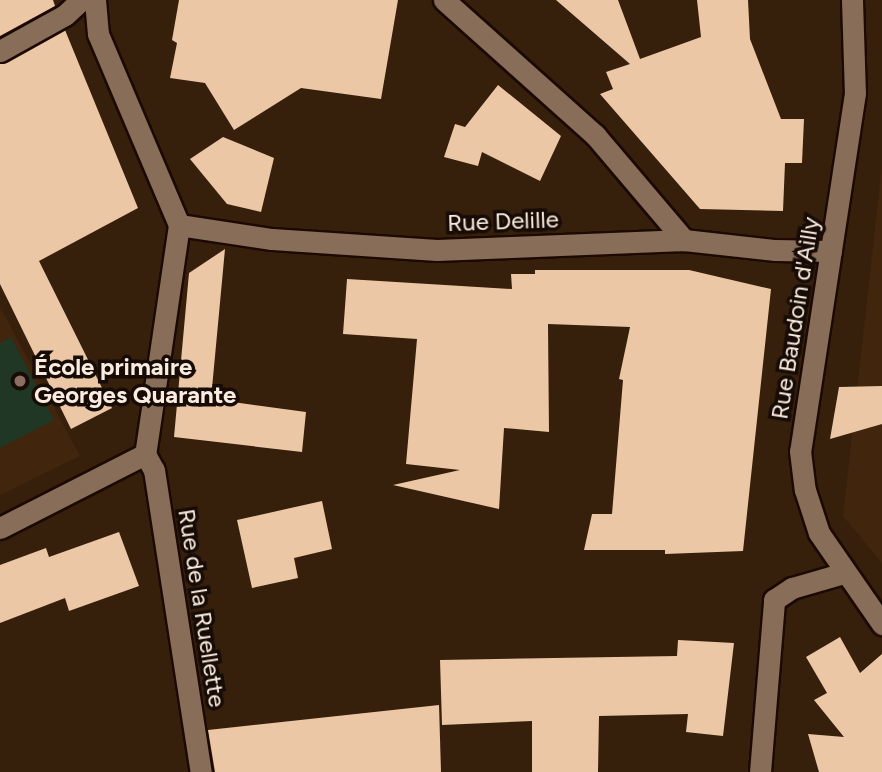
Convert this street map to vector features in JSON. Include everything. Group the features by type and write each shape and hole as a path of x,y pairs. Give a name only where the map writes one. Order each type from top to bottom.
{"street":[{"path":"0,51 65,15 81,0"},
{"path":"0,528 145,454 178,225 98,34 95,0"},
{"path":"444,0 595,135 684,240"},
{"name":"Rue Baudoin d'Ailly","path":"852,0 855,93 800,451 805,490 819,533 844,573 882,624"},
{"name":"Rue Delille","path":"178,225 272,239 437,250 684,240 775,250 831,251"},
{"name":"Rue de la Ruellette","path":"145,454 154,470 201,772"},
{"path":"760,772 774,600 792,588 844,573"}],"shaded area":[{"path":"882,166 882,563 843,516"},
{"name":"École primaire Georges Quarante","path":"0,307 80,456 0,495"}],"green space":[{"path":"11,337 54,420 0,448 0,343"}],"building":[{"path":"0,0 53,0 55,6 0,36"},
{"path":"179,0 398,0 381,99 301,88 234,130 205,83 170,78 177,43 172,40"},
{"path":"556,0 618,0 640,59 701,37 697,0 748,0 750,39 781,119 804,119 802,163 785,163 783,211 700,209 600,94 613,89 606,72 630,64"},
{"path":"65,30 138,208 39,261 112,408 71,429 0,284 0,64"},
{"path":"498,85 561,136 540,181 482,152 478,166 444,157 455,124 465,127"},
{"path":"223,137 274,158 261,212 227,204 190,159"},
{"path":"225,249 211,399 306,412 302,452 174,437 189,273"},
{"path":"535,270 689,270 771,289 743,551 665,554 665,550 584,550 592,514 612,514 623,380 619,379 630,327 548,324 549,432 504,428 499,509 393,485 460,470 406,464 417,339 343,334 347,279 512,289 511,274 535,274"},
{"path":"882,386 882,424 830,439 839,387"},
{"path":"322,501 332,549 294,558 298,578 252,588 237,520"},
{"path":"119,532 139,586 69,611 65,598 0,623 0,565 46,548 49,557"},
{"path":"840,637 860,673 882,654 882,772 819,772 808,734 844,737 814,700 827,693 806,657"},
{"path":"678,640 734,643 723,736 686,732 688,714 599,716 598,772 532,772 532,721 442,725 440,660 677,656"},
{"path":"439,705 441,772 215,772 208,730"}],"place":[{"name":"École primaire Georges Quarante","path":"20,381"}]}
